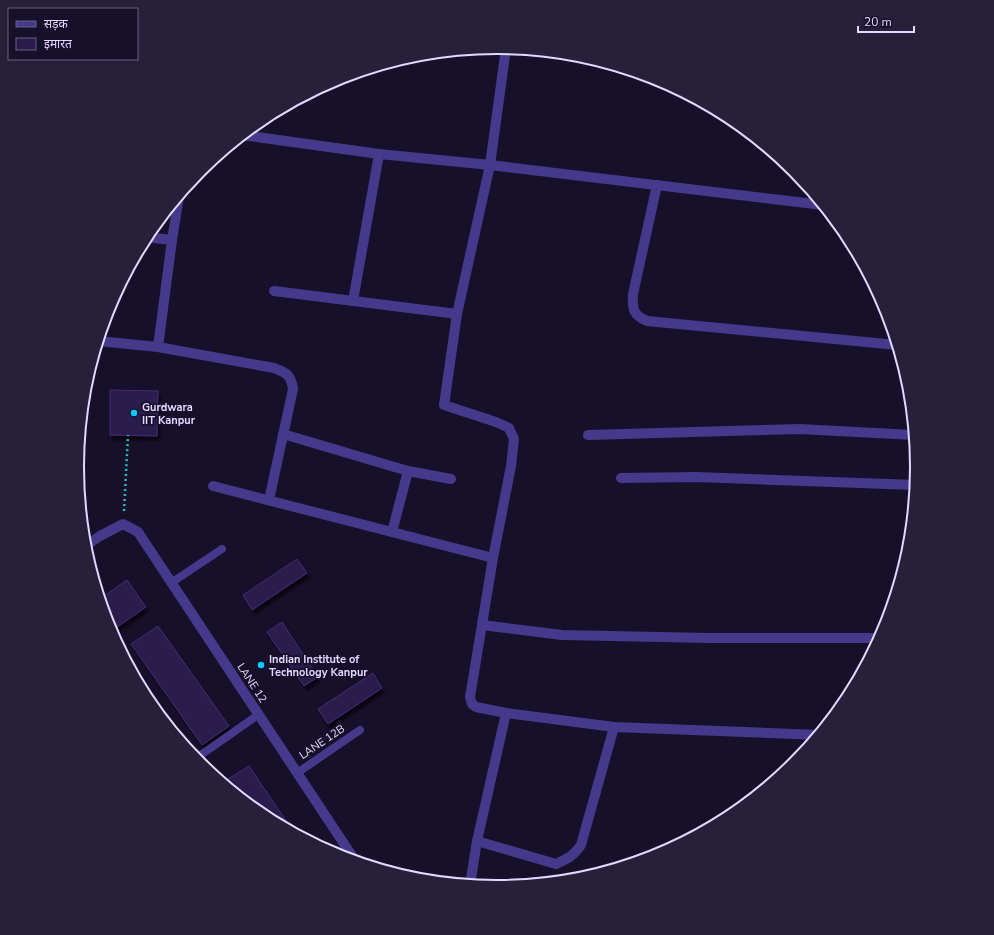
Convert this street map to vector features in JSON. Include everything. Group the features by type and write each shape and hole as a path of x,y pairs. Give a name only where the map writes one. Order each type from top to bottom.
{"street":[{"path":"505,54 490,165 457,314 444,405 496,422 509,428 514,439 511,466 493,558 470,698 472,704 476,707 506,713 614,727 812,735"},
{"path":"249,136 379,154 490,165 815,204"},
{"path":"353,301 379,154"},
{"path":"657,185 633,294 632,304 634,312 639,318 648,321 892,344"},
{"path":"158,347 177,206"},
{"path":"153,238 172,240"},
{"path":"274,292 457,314"},
{"path":"103,342 158,347 274,368 288,375 292,381 293,389 268,500"},
{"path":"588,435 799,429 909,435"},
{"path":"283,434 408,471 451,479"},
{"path":"392,532 408,471"},
{"path":"621,478 696,477 910,485"},
{"path":"213,486 493,558"},
{"path":"90,543 123,524"},
{"name":"LANE 12","path":"123,524 138,532 297,772 344,852"},
{"path":"482,625 562,635 709,638 874,638"},
{"path":"471,880 477,841 506,713"},
{"path":"477,841 556,864 574,854 582,845 614,727"}],"lane":[{"path":"171,583 222,549"},
{"path":"200,755 258,715"},
{"name":"LANE 12B","path":"297,772 360,730"}],"path":[{"path":"123,524 128,436"}],"building":[{"name":"Gurdwara IIT Kanpur","path":"110,390 158,391 157,436 110,435"},
{"path":"297,559 307,573 252,610 243,595"},
{"path":"127,580 146,607 116,628 104,596"},
{"path":"282,622 318,677 304,686 267,632"},
{"path":"158,626 229,726 202,745 131,644"},
{"path":"373,673 382,688 328,724 318,709"},
{"path":"249,766 289,826 245,796 227,780"}],"place":[{"name":"Gurdwara IIT Kanpur","path":"134,413"},
{"name":"Indian Institute of Technology Kanpur","path":"261,665"}]}
